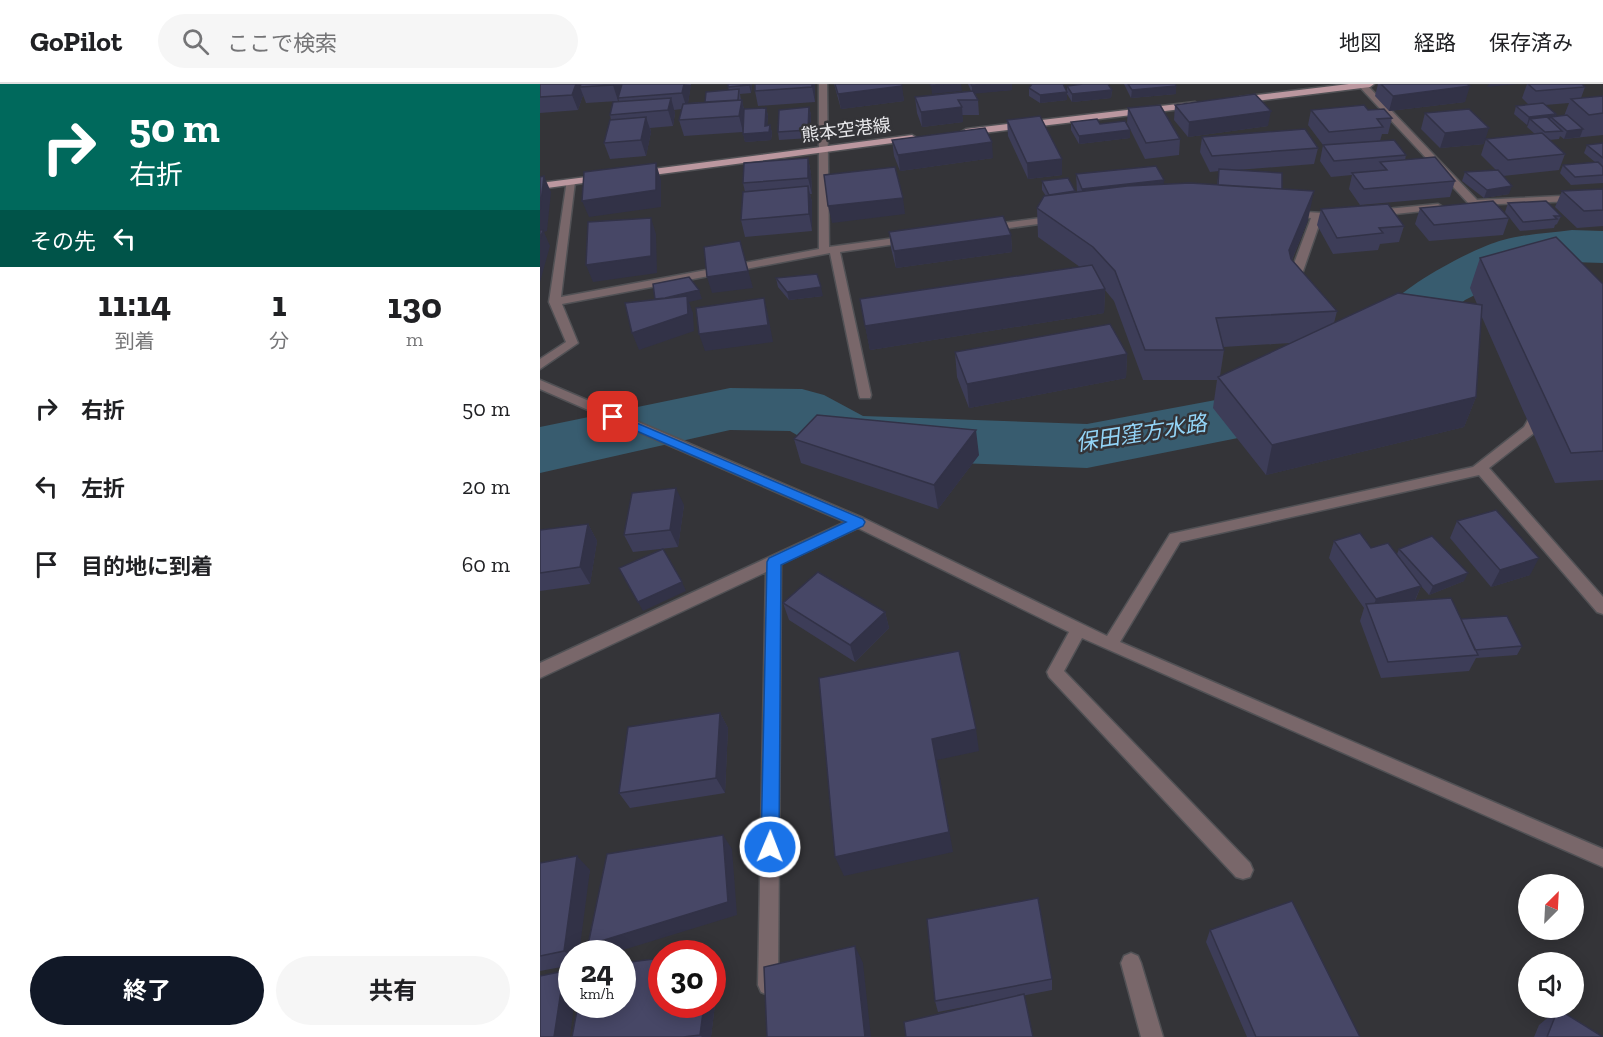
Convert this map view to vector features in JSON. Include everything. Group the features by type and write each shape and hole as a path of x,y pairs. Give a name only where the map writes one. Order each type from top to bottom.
{"main road":[{"path":"1233,100 1364,84"},
{"path":"951,134 1209,103"},
{"name":"熊本空港線","path":"623,176 928,136"},
{"path":"540,186 612,177"}],"street":[{"path":"823,84 822,149 829,250 864,395"},
{"path":"1364,84 1463,204"},
{"path":"540,365 572,343 555,302 570,182"},
{"path":"1272,213 1354,216 1463,204 1603,197"},
{"path":"1306,298 1295,277 1317,216"},
{"path":"973,230 1065,217"},
{"path":"555,302 829,250 927,236"},
{"path":"540,384 858,522 1110,645 1603,858"},
{"path":"1110,645 1175,537 1477,471 1529,430 1541,409 1543,389"},
{"path":"1481,468 1603,608"},
{"path":"540,671 858,522"},
{"path":"768,1001 774,562"},
{"path":"1078,630 1054,672 1243,870"},
{"path":"1131,963 1152,1037"}],"building":[{"path":"540,84 576,84 572,95 540,97"},
{"path":"581,84 613,84 613,85 580,87"},
{"path":"622,84 684,84 682,93 618,98"},
{"path":"728,84 749,84 749,85 728,87"},
{"path":"755,84 812,84 812,87 755,91"},
{"path":"835,84 901,84 902,86 838,94"},
{"path":"930,84 956,84 931,86"},
{"path":"1032,84 1063,84 1067,92 1040,95 1029,88"},
{"path":"1108,84 1112,90 1072,94 1067,86"},
{"path":"1128,84 1175,84 1176,86 1132,90"},
{"path":"1381,84 1467,84 1470,86 1393,96"},
{"path":"1528,84 1582,84 1585,87 1536,91"},
{"path":"739,89 738,100 705,102 706,92"},
{"path":"973,91 978,100 958,100 962,107 921,112 915,97"},
{"path":"1255,94 1271,111 1189,122 1175,105"},
{"path":"1603,96 1603,113 1589,115 1571,99"},
{"path":"671,98 668,110 610,115 613,102"},
{"path":"742,100 739,116 679,120 683,104"},
{"path":"1543,103 1556,114 1529,117 1516,106"},
{"path":"1160,105 1180,139 1146,143 1128,108"},
{"path":"1364,105 1368,110 1384,109 1392,118 1377,119 1383,127 1329,132 1311,110"},
{"path":"809,107 808,130 778,132 779,110"},
{"path":"766,108 765,126 770,125 769,132 743,134 744,109"},
{"path":"1469,109 1489,128 1445,133 1425,113"},
{"path":"1567,115 1583,129 1567,131 1551,117"},
{"path":"1040,116 1062,159 1027,163 1007,120"},
{"path":"646,117 641,140 604,143 610,120"},
{"path":"1547,117 1562,131 1545,132 1530,119"},
{"path":"1097,119 1100,124 1125,121 1130,130 1079,136 1071,122"},
{"path":"985,128 992,142 898,155 892,140"},
{"path":"1305,129 1318,148 1212,156 1202,137"},
{"path":"1542,133 1565,154 1508,160 1486,139"},
{"path":"1394,140 1406,155 1334,161 1323,145"},
{"path":"1603,143 1603,158 1587,145"},
{"path":"1435,157 1455,181 1364,189 1352,173 1387,170 1380,162"},
{"path":"808,158 808,178 743,183 744,163"},
{"path":"1598,162 1603,167 1603,175 1575,177 1563,165"},
{"path":"656,163 656,190 582,201 584,172"},
{"path":"1156,166 1164,180 1082,189 1076,174"},
{"path":"895,167 903,198 828,206 824,175"},
{"path":"1219,169 1282,173 1282,189 1218,185"},
{"path":"1498,170 1512,186 1487,190 1465,172"},
{"path":"544,176 540,211 540,177"},
{"path":"1068,178 1075,191 1049,195 1042,181"},
{"path":"1190,183 1314,191 1289,250 1291,259 1337,311 1216,318 1224,350 1145,350 1115,271 1093,247 1037,208 1044,196 1127,186"},
{"path":"808,186 809,214 741,220 743,192"},
{"path":"1603,189 1603,210 1584,211 1562,191"},
{"path":"1493,201 1509,218 1434,225 1420,208"},
{"path":"1546,201 1561,216 1554,216 1557,219 1523,222 1508,203"},
{"path":"1388,204 1404,226 1379,228 1383,233 1337,238 1321,209"},
{"path":"1003,216 1011,235 894,251 889,232"},
{"path":"651,218 651,256 586,265 588,222"},
{"path":"1556,237 1603,284 1603,451 1571,453 1480,258"},
{"path":"740,241 748,271 707,277 704,247"},
{"path":"1092,265 1105,289 865,326 860,299"},
{"path":"817,274 821,287 787,292 776,278"},
{"path":"689,277 699,290 655,299 653,284"},
{"path":"1398,293 1482,305 1476,397 1272,445 1218,377"},
{"path":"687,296 688,314 632,333 625,303"},
{"path":"764,298 768,325 699,334 696,308"},
{"path":"1110,324 1127,354 967,384 955,352"},
{"path":"817,415 976,430 934,485 794,439"},
{"path":"676,488 670,530 624,535 632,493"},
{"path":"1496,510 1539,558 1500,570 1457,521"},
{"path":"588,524 580,567 540,573 540,530"},
{"path":"1360,533 1371,548 1388,543 1421,586 1376,599 1334,541"},
{"path":"1432,536 1468,573 1433,586 1399,549"},
{"path":"663,549 682,582 638,602 619,568"},
{"path":"818,572 885,612 850,645 783,603"},
{"path":"1451,598 1478,655 1388,662 1366,604"},
{"path":"1507,616 1522,646 1475,650 1461,619"},
{"path":"959,651 976,729 932,739 949,832 835,857 819,678"},
{"path":"720,713 716,778 619,793 628,727"},
{"path":"723,835 728,902 604,940 589,940 607,854"},
{"path":"577,856 566,940 558,940 558,952 540,956 540,863"},
{"path":"1038,898 1052,979 935,1001 927,919"},
{"path":"1292,901 1360,1037 1256,1037 1210,930"},
{"path":"855,946 865,1037 767,1037 764,967"},
{"path":"648,960 648,1018 702,1018 700,1035 572,1037 576,1018 636,1018 636,961"},
{"path":"558,972 558,1011 554,1037 540,1037 540,976"},
{"path":"1024,994 1033,1037 906,1037 904,1022"},
{"path":"1554,1018 1572,1018 1603,1037 1547,1037"}],"waterway":[{"name":"保田窪方水路","path":"540,450 730,409 802,410 851,437 1087,446 1374,391 1406,370 1412,314 1445,288 1518,252 1572,246 1603,247"}],"route":[{"path":"613,417 858,522 774,562 770,847"}]}
